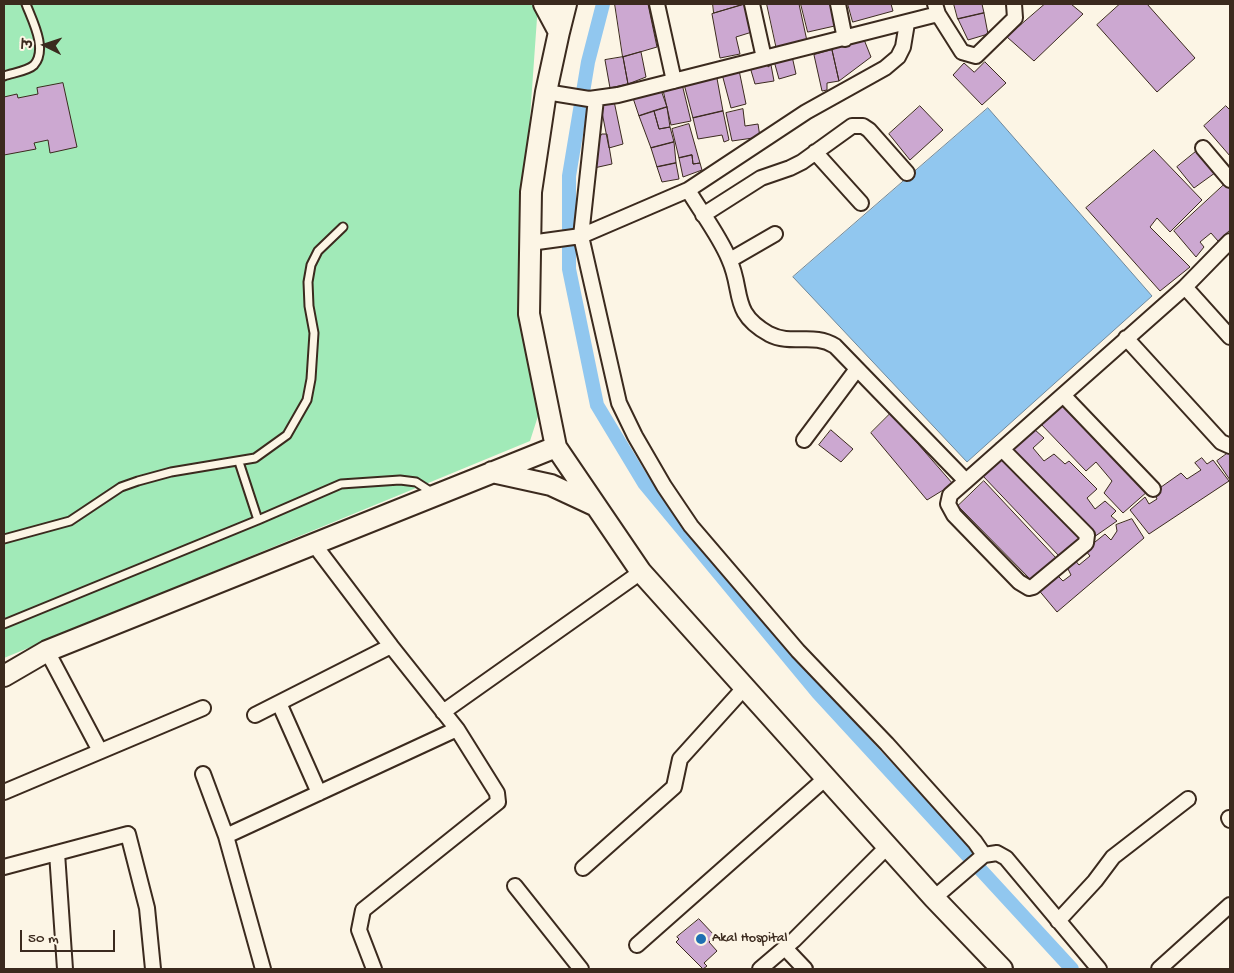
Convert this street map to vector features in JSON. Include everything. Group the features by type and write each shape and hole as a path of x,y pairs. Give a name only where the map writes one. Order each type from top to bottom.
{"street":[{"path":"544,4 559,32"},
{"path":"566,4 546,92 531,192 539,242 529,314 556,447 641,572 934,898 1002,969"},
{"path":"658,4 674,81"},
{"path":"752,4 764,58"},
{"path":"838,4 845,39"},
{"path":"546,92 566,97 592,99 845,39 906,23 937,9 962,52 976,56 1015,18 1014,4"},
{"path":"539,242 576,237 688,190 806,112 885,68 898,57 903,47 906,23"},
{"path":"592,99 576,237 619,403 635,436 664,486 692,526 798,651 887,744 975,842 980,858"},
{"path":"703,215 761,178 790,168 852,126 863,126 907,173"},
{"path":"1203,148 1230,180"},
{"path":"816,152 861,204"},
{"path":"688,190 730,260 743,312 761,329 776,338 826,341 835,346 966,481"},
{"path":"730,260 775,234"},
{"path":"1002,449 1087,535 1086,543 1041,583 1029,588 1019,582 954,515 948,504 948,499 966,481 1184,287 1230,241"},
{"path":"1184,287 1230,337"},
{"path":"1126,338 1221,442 1230,446"},
{"path":"804,440 857,369"},
{"path":"1063,395 1154,489"},
{"path":"4,676 47,651 556,447"},
{"path":"492,472 551,485 596,506"},
{"path":"313,543 457,729 497,793 498,802 363,910 359,930 374,969"},
{"path":"443,712 641,572"},
{"path":"255,715 391,646"},
{"path":"47,651 100,751"},
{"path":"583,868 674,787 680,759 745,687"},
{"path":"279,703 319,793"},
{"path":"4,792 203,708"},
{"path":"226,836 457,729"},
{"path":"203,774 226,836 263,969"},
{"path":"637,945 827,777"},
{"path":"1058,921 1095,881 1113,857 1188,799"},
{"path":"4,867 128,834 147,908 152,969"},
{"path":"760,969 786,948 889,846"},
{"path":"57,853 65,969"},
{"path":"934,898 980,858 997,853 1006,858 1099,969"},
{"path":"515,886 581,969"},
{"path":"1159,969 1230,905"},
{"path":"786,948 805,969"}],"lane":[{"path":"4,76 33,66 39,56 40,47 26,4"},
{"path":"4,539 70,520 120,487 138,481 171,472 255,458 287,435 307,400 311,379 314,333 309,306 308,282 311,265 318,251 343,227"},
{"path":"239,462 258,520"},
{"path":"4,624 341,484 364,481 416,482 436,495"}],"green space":[{"path":"4,4 538,4 518,288 538,416 530,441 4,658"}],"water":[{"path":"988,108 1152,296 967,462 793,277"}],"building":[{"path":"615,4 648,4 657,47 623,57"},
{"path":"713,4 745,4 714,13"},
{"path":"745,4 752,32 736,37 740,54 720,58 712,14"},
{"path":"767,4 799,4 807,41 777,50"},
{"path":"801,4 834,4 839,25 808,32"},
{"path":"848,4 891,4 893,11 853,22"},
{"path":"954,4 982,4 984,13 958,19"},
{"path":"1045,4 1071,4 1083,14 1034,61 1007,37"},
{"path":"1120,4 1147,4 1195,58 1157,92 1097,25"},
{"path":"984,13 988,34 968,40 958,19"},
{"path":"863,37 871,57 839,81 832,50"},
{"path":"832,50 839,81 827,83 827,90 822,91 814,55"},
{"path":"641,52 646,77 628,84 623,57"},
{"path":"792,56 796,74 779,79 774,61"},
{"path":"623,57 628,84 610,88 605,60"},
{"path":"767,62 768,67 771,65 774,81 755,84 750,67"},
{"path":"985,62 1006,83 982,105 953,75 964,63 974,72"},
{"path":"739,70 746,104 731,108 722,74"},
{"path":"716,73 723,111 693,118 684,84"},
{"path":"63,83 77,147 50,153 48,140 34,143 36,149 4,155 4,97 17,94 18,98 38,94 37,88"},
{"path":"682,84 691,121 671,125 663,90"},
{"path":"661,90 667,107 639,116 632,95"},
{"path":"614,101 623,144 609,148 600,102"},
{"path":"920,106 943,130 910,160 889,134"},
{"path":"1226,106 1230,110 1230,156 1204,126"},
{"path":"667,107 670,127 659,129 654,111"},
{"path":"743,109 745,126 758,124 760,137 732,141 726,113"},
{"path":"654,111 659,129 670,127 674,142 651,148 639,116"},
{"path":"723,111 729,140 724,142 722,135 698,139 693,118"},
{"path":"689,124 700,163 693,164 692,155 679,158 672,129"},
{"path":"602,134 607,134 612,164 594,168 595,147"},
{"path":"674,142 676,163 657,167 651,148"},
{"path":"1154,150 1202,200 1170,232 1157,218 1150,227 1190,267 1160,291 1086,208"},
{"path":"1198,150 1219,170 1194,188 1177,167"},
{"path":"692,155 693,164 700,163 702,170 683,177 679,158"},
{"path":"676,163 679,179 662,182 657,167"},
{"path":"1226,183 1230,187 1230,230 1218,241 1211,233 1200,242 1204,247 1196,257 1174,231"},
{"path":"1062,399 1148,491 1123,513 1104,493 1112,481 1096,462 1086,471 1039,422"},
{"path":"891,413 953,484 927,500 871,433"},
{"path":"1034,429 1044,438 1033,448 1044,461 1054,454 1065,464 1069,461 1097,489 1087,498 1095,509 1105,501 1116,511 1111,516 1117,521 1094,537 1012,448"},
{"path":"831,430 853,449 841,462 819,445"},
{"path":"1228,453 1230,455 1230,480 1217,461"},
{"path":"1004,457 1080,539 1060,557 982,475"},
{"path":"1202,458 1207,464 1213,460 1229,481 1149,534 1130,510 1145,497 1149,504 1157,499 1154,492 1181,473 1187,479 1201,470 1195,463"},
{"path":"984,481 1057,559 1033,582 958,506"},
{"path":"1132,519 1144,538 1057,612 1037,588 1056,574 1063,581 1071,575 1066,565 1074,559 1079,565 1090,556 1085,550 1105,534 1111,540 1117,531 1116,525"},
{"path":"699,919 715,936 709,942 717,951 704,963 707,966 703,969 676,942 679,939 677,937"}],"waterway":[{"path":"603,4 588,62 569,176 569,269 597,405 644,483 818,693 1072,969"}],"place":[{"name":"Akal Hospital","path":"701,939"}]}
